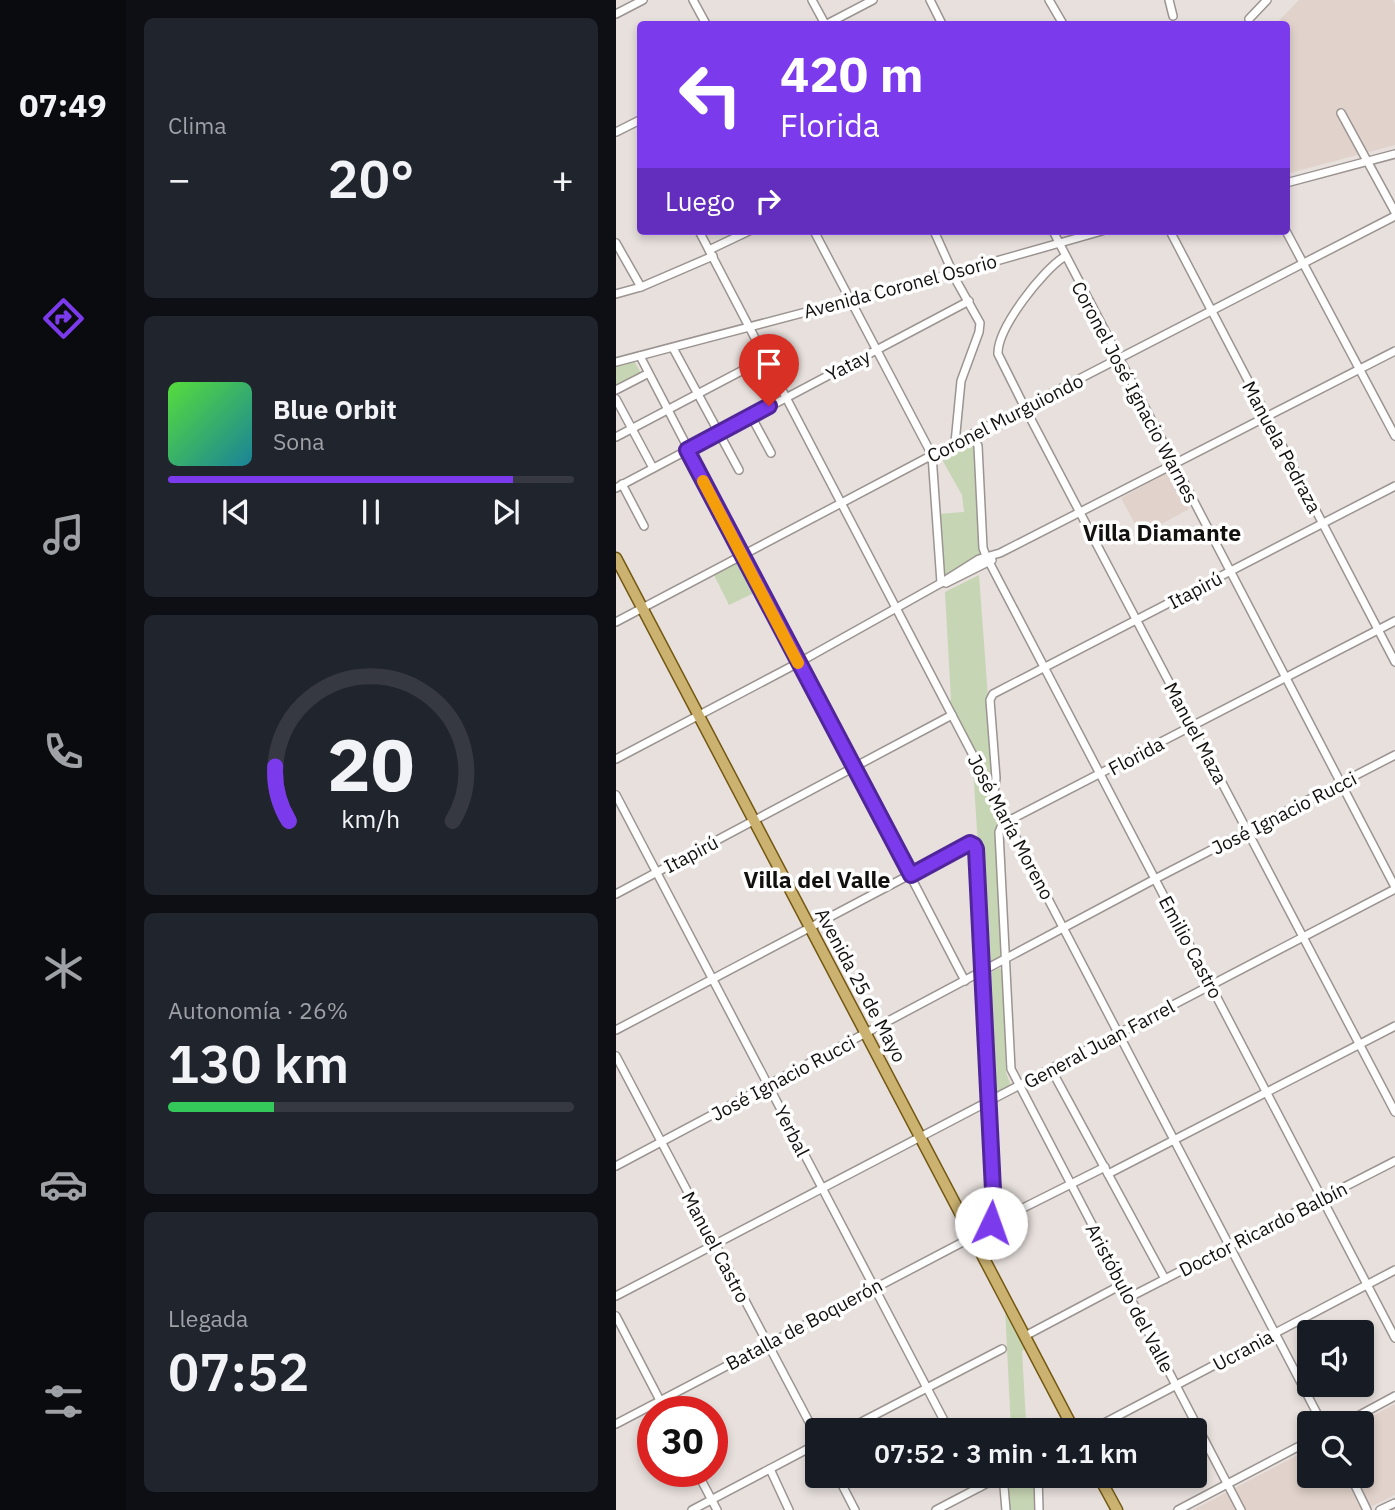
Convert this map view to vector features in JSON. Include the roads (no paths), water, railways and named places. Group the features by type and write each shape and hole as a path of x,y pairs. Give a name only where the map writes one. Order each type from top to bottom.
{"main road":[{"name":"Avenida 25 de Mayo","path":"616,558 1068,1418"},
{"path":"1105,1488 1117,1510"}],"street":[{"path":"616,14 643,0"},
{"path":"693,0 704,21"},
{"path":"812,0 824,21"},
{"path":"832,21 873,0"},
{"path":"930,0 940,21"},
{"path":"1049,0 1061,21"},
{"path":"1169,0 1173,16"},
{"path":"1249,19 1267,0"},
{"path":"1341,113 1395,214"},
{"path":"616,132 637,122"},
{"path":"1290,182 1395,154"},
{"name":"Coronel Murguiondo","path":"616,622 1395,214"},
{"name":"José María Moreno","path":"701,235 1316,1411"},
{"path":"616,294 641,287 743,235"},
{"path":"816,235 932,455 940,583"},
{"path":"936,235 980,323 961,381 955,443"},
{"name":"Coronel José Ignacio Warnes","path":"1055,235 1395,888"},
{"name":"Avenida Coronel Osorio","path":"616,362 954,273 1083,235"},
{"name":"Manuela Pedraza","path":"1172,235 1395,662"},
{"path":"1288,235 1395,436"},
{"path":"616,243 641,287"},
{"name":"Manuel Maza","path":"1064,257 1045,274 1018,307 999,345 998,354 1395,1112"},
{"name":"Yatay","path":"619,486 969,302"},
{"path":"673,348 739,470"},
{"path":"616,760 799,663 940,583 958,578 988,559 1395,351"},
{"path":"640,356 965,981"},
{"path":"616,437 766,358"},
{"path":"616,390 647,374"},
{"path":"616,398 653,468"},
{"path":"751,416 771,453"},
{"path":"972,434 978,446 983,548 988,559"},
{"path":"619,486 644,526"},
{"name":"Itapirú","path":"994,794 996,778 990,701 993,694 1395,486"},
{"name":"Emilio Castro","path":"988,559 1395,1338"},
{"name":"Florida","path":"1008,821 1395,621"},
{"name":"Itapirú","path":"616,894 952,715"},
{"name":"José Ignacio Rucci","path":"616,1166 1155,879 1395,755"},
{"name":"Yerbal","path":"616,795 943,1418"},
{"name":"Aristóbulo del Valle","path":"1008,821 1001,827 998,838 1010,1063 1018,1086 1241,1510"},
{"path":"616,1030 970,843 976,849 988,1103"},
{"name":"General Juan Farrel","path":"616,1296 1395,888"},
{"path":"1017,1211 1174,1140 1395,1026"},
{"name":"Manuel Castro","path":"616,1056 807,1418"},
{"path":"1051,1069 1165,1279"},
{"name":"Batalla de Boquerón","path":"669,1396 973,1236 991,1223 994,1210 988,1103"},
{"name":"Doctor Ricardo Balbín","path":"1130,1297 1395,1161"},
{"name":"Ucrania","path":"1114,1418 1395,1270"},
{"path":"1025,1336 1123,1284"},
{"path":"616,1316 657,1396"},
{"path":"869,1418 1002,1349"},
{"path":"1367,1411 1395,1396"},
{"name":"Batalla de Boquerón","path":"616,1424 637,1413"},
{"path":"1178,1510 1297,1447"},
{"path":"692,1510 805,1450"},
{"path":"770,1469 789,1510"},
{"path":"705,1487 717,1510"},
{"path":"844,1488 855,1510"},
{"path":"936,1510 978,1488"},
{"path":"1004,1488 1006,1510"},
{"path":"1038,1488 1039,1510"},
{"path":"1356,1488 1367,1510"},
{"path":"1380,1510 1395,1503"}],"district":[{"name":"Villa Diamante","path":"1162,533"},
{"name":"Villa del Valle","path":"817,880"}]}
